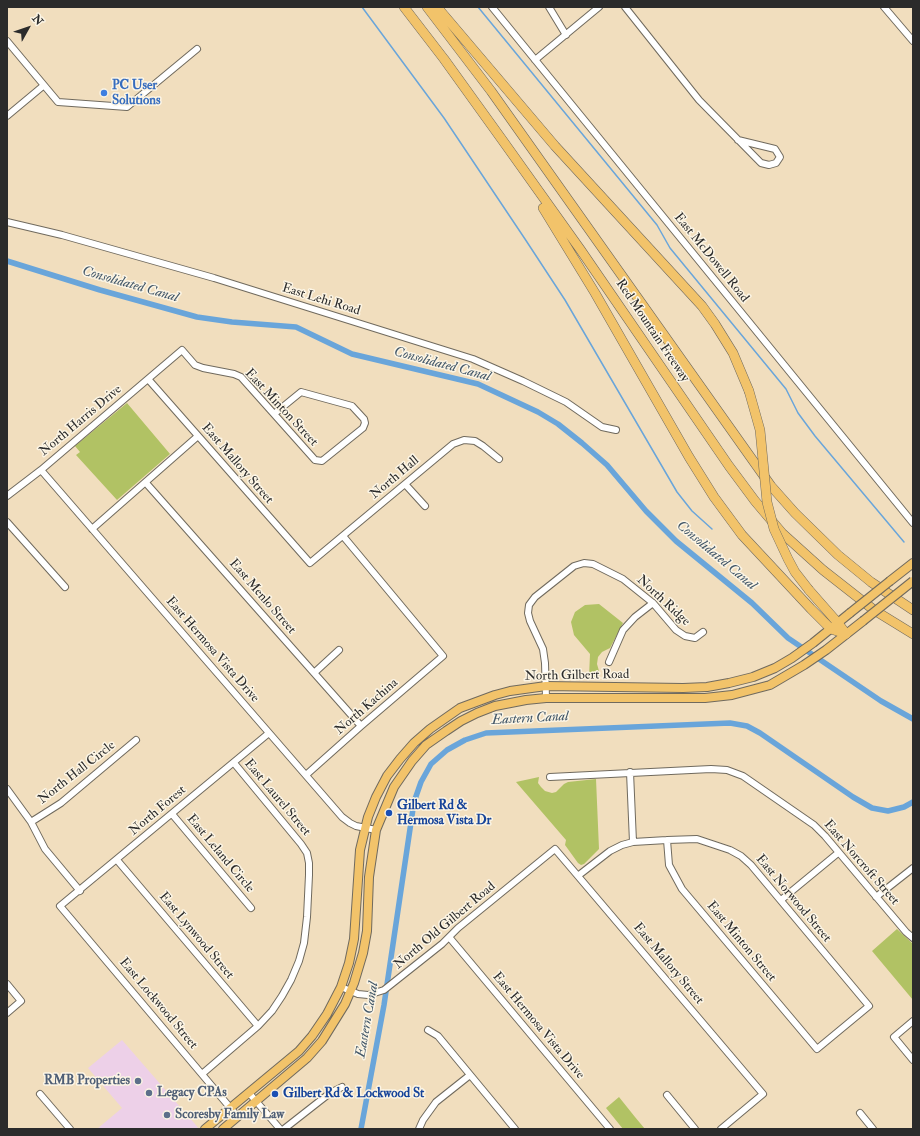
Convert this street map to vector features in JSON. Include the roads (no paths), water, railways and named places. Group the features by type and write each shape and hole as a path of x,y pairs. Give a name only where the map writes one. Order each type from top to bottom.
{"highway":[{"name":"Red Mountain Freeway","path":"404,7 504,141 729,466 759,506 793,543 828,574 874,610 913,634"},
{"name":"Red Mountain Freeway","path":"428,7 496,98 771,486 838,556 871,582 913,610"},
{"path":"437,7 555,146 702,306 715,324 732,353 749,391 760,430 767,502 774,529 795,572 846,634"},
{"path":"504,141 514,164 572,254 710,492 730,520 759,554 831,629 846,634"}],"main road":[{"name":"North Gilbert Road","path":"205,1129 298,1050 312,1036 327,1014 341,987 349,963 354,939 358,869 365,828 376,797 387,776 400,759 414,743 430,729 460,708 479,700 510,691 546,686 707,687 729,683 753,676 775,668 792,658 831,629 913,563"},
{"name":"North Gilbert Road","path":"223,1129 290,1074 307,1058 322,1041 351,992 363,953 367,931 369,877 376,830 394,787 412,760 426,745 461,721 495,706 526,700 546,698 720,697 770,685 826,650 913,581"}],"street":[{"name":"East McDowell Road","path":"492,7 913,523"},
{"path":"549,7 566,35"},
{"path":"535,60 599,7"},
{"path":"625,7 699,100 738,140 761,163 768,165 776,163 780,157 775,149 738,140"},
{"path":"884,7 913,41"},
{"path":"7,41 43,86 58,102 127,107 198,49"},
{"path":"7,116 43,86"},
{"name":"East Lehi Road","path":"7,222 62,234 214,278 473,359 492,366 566,402 602,427 616,430"},
{"name":"North Harris Drive","path":"7,496 182,350"},
{"name":"East Minton Street","path":"182,350 195,365 241,377 315,460 322,461 363,428 365,423 364,419 352,406 301,392 274,414"},
{"name":"East Mallory Street","path":"148,379 310,563"},
{"path":"92,529 198,436"},
{"name":"North Hall","path":"310,563 453,444 464,440 475,441 500,459"},
{"name":"East Hermosa Vista Drive","path":"40,470 342,817 350,823 376,830"},
{"name":"East Menlo Street","path":"146,483 361,726"},
{"path":"405,484 425,506"},
{"path":"7,522 65,587"},
{"name":"North Kachina","path":"306,775 443,656 343,536"},
{"name":"North Ridge","path":"546,698 543,649 530,621 528,613 529,605 535,597 574,566 584,563 593,564 623,579 653,603 676,630 685,636 695,638 704,632"},
{"path":"609,662 624,630 635,617 653,603"},
{"path":"314,673 339,650"},
{"name":"North Forest","path":"60,906 270,733"},
{"name":"North Hall Circle","path":"31,822 61,803 136,740"},
{"name":"East Laurel Street","path":"234,763 301,844 307,853 309,863 307,917 304,943 299,961 282,996 272,1011 258,1026"},
{"name":"East Norcroft Street","path":"550,777 711,769 727,770 743,776 814,825 906,932 913,938"},
{"path":"630,772 633,842"},
{"path":"7,789 31,822 45,849 80,891"},
{"name":"East Leland Circle","path":"172,814 251,908"},
{"name":"East Norwood Street","path":"579,875 610,851 622,845 633,842 696,839 714,844 742,856 781,900 869,1006"},
{"name":"East Minton Street","path":"667,840 669,865 682,889 817,1049 869,1006"},
{"name":"East Mallory Street","path":"555,849 579,875 763,1094 721,1129"},
{"name":"North Old Gilbert Road","path":"341,987 351,992 368,995 377,994 393,984 442,944 458,928 555,849"},
{"path":"781,900 838,852"},
{"name":"East Lynwood Street","path":"117,860 258,1026"},
{"path":"876,897 913,868"},
{"name":"East Lockwood Street","path":"60,906 238,1117"},
{"name":"East Hermosa Vista Drive","path":"449,937 610,1129"},
{"path":"7,984 21,1001 7,1013"},
{"path":"913,1021 894,1037 913,1060"},
{"path":"202,1074 258,1026"},
{"path":"428,1030 438,1036 515,1129"},
{"path":"419,1129 423,1120 436,1102 470,1075"},
{"path":"284,1129 330,1093 342,1087"},
{"path":"249,1093 280,1129"},
{"path":"40,1094 70,1129"},
{"path":"667,1095 695,1129"},
{"path":"860,1113 873,1129"}],"waterway":[{"path":"362,7 444,118 565,300 677,492 692,511 712,529"},
{"path":"478,7 657,225 670,248 786,389 798,413 815,436 904,542"},
{"name":"Consolidated Canal","path":"7,261 100,290 197,317 232,322 296,327 352,354 478,384 538,412 558,424 607,465 646,511 676,541 752,603 788,638 881,701 913,719"},
{"name":"Eastern Canal","path":"361,1129 384,1005 414,802 421,782 431,764 447,750 465,740 486,733 730,723 747,726 760,733 853,797 872,808 888,811 904,807 913,802"}],"place":[{"name":"PC User Solutions","path":"104,93"},
{"name":"Gilbert Rd & Hermosa Vista Dr","path":"389,813"},
{"name":"RMB Properties","path":"138,1081"},
{"name":"Legacy CPAs","path":"149,1093"},
{"name":"Gilbert Rd & Lockwood St","path":"275,1094"},
{"name":"Scoresby Family Law","path":"167,1115"}]}
